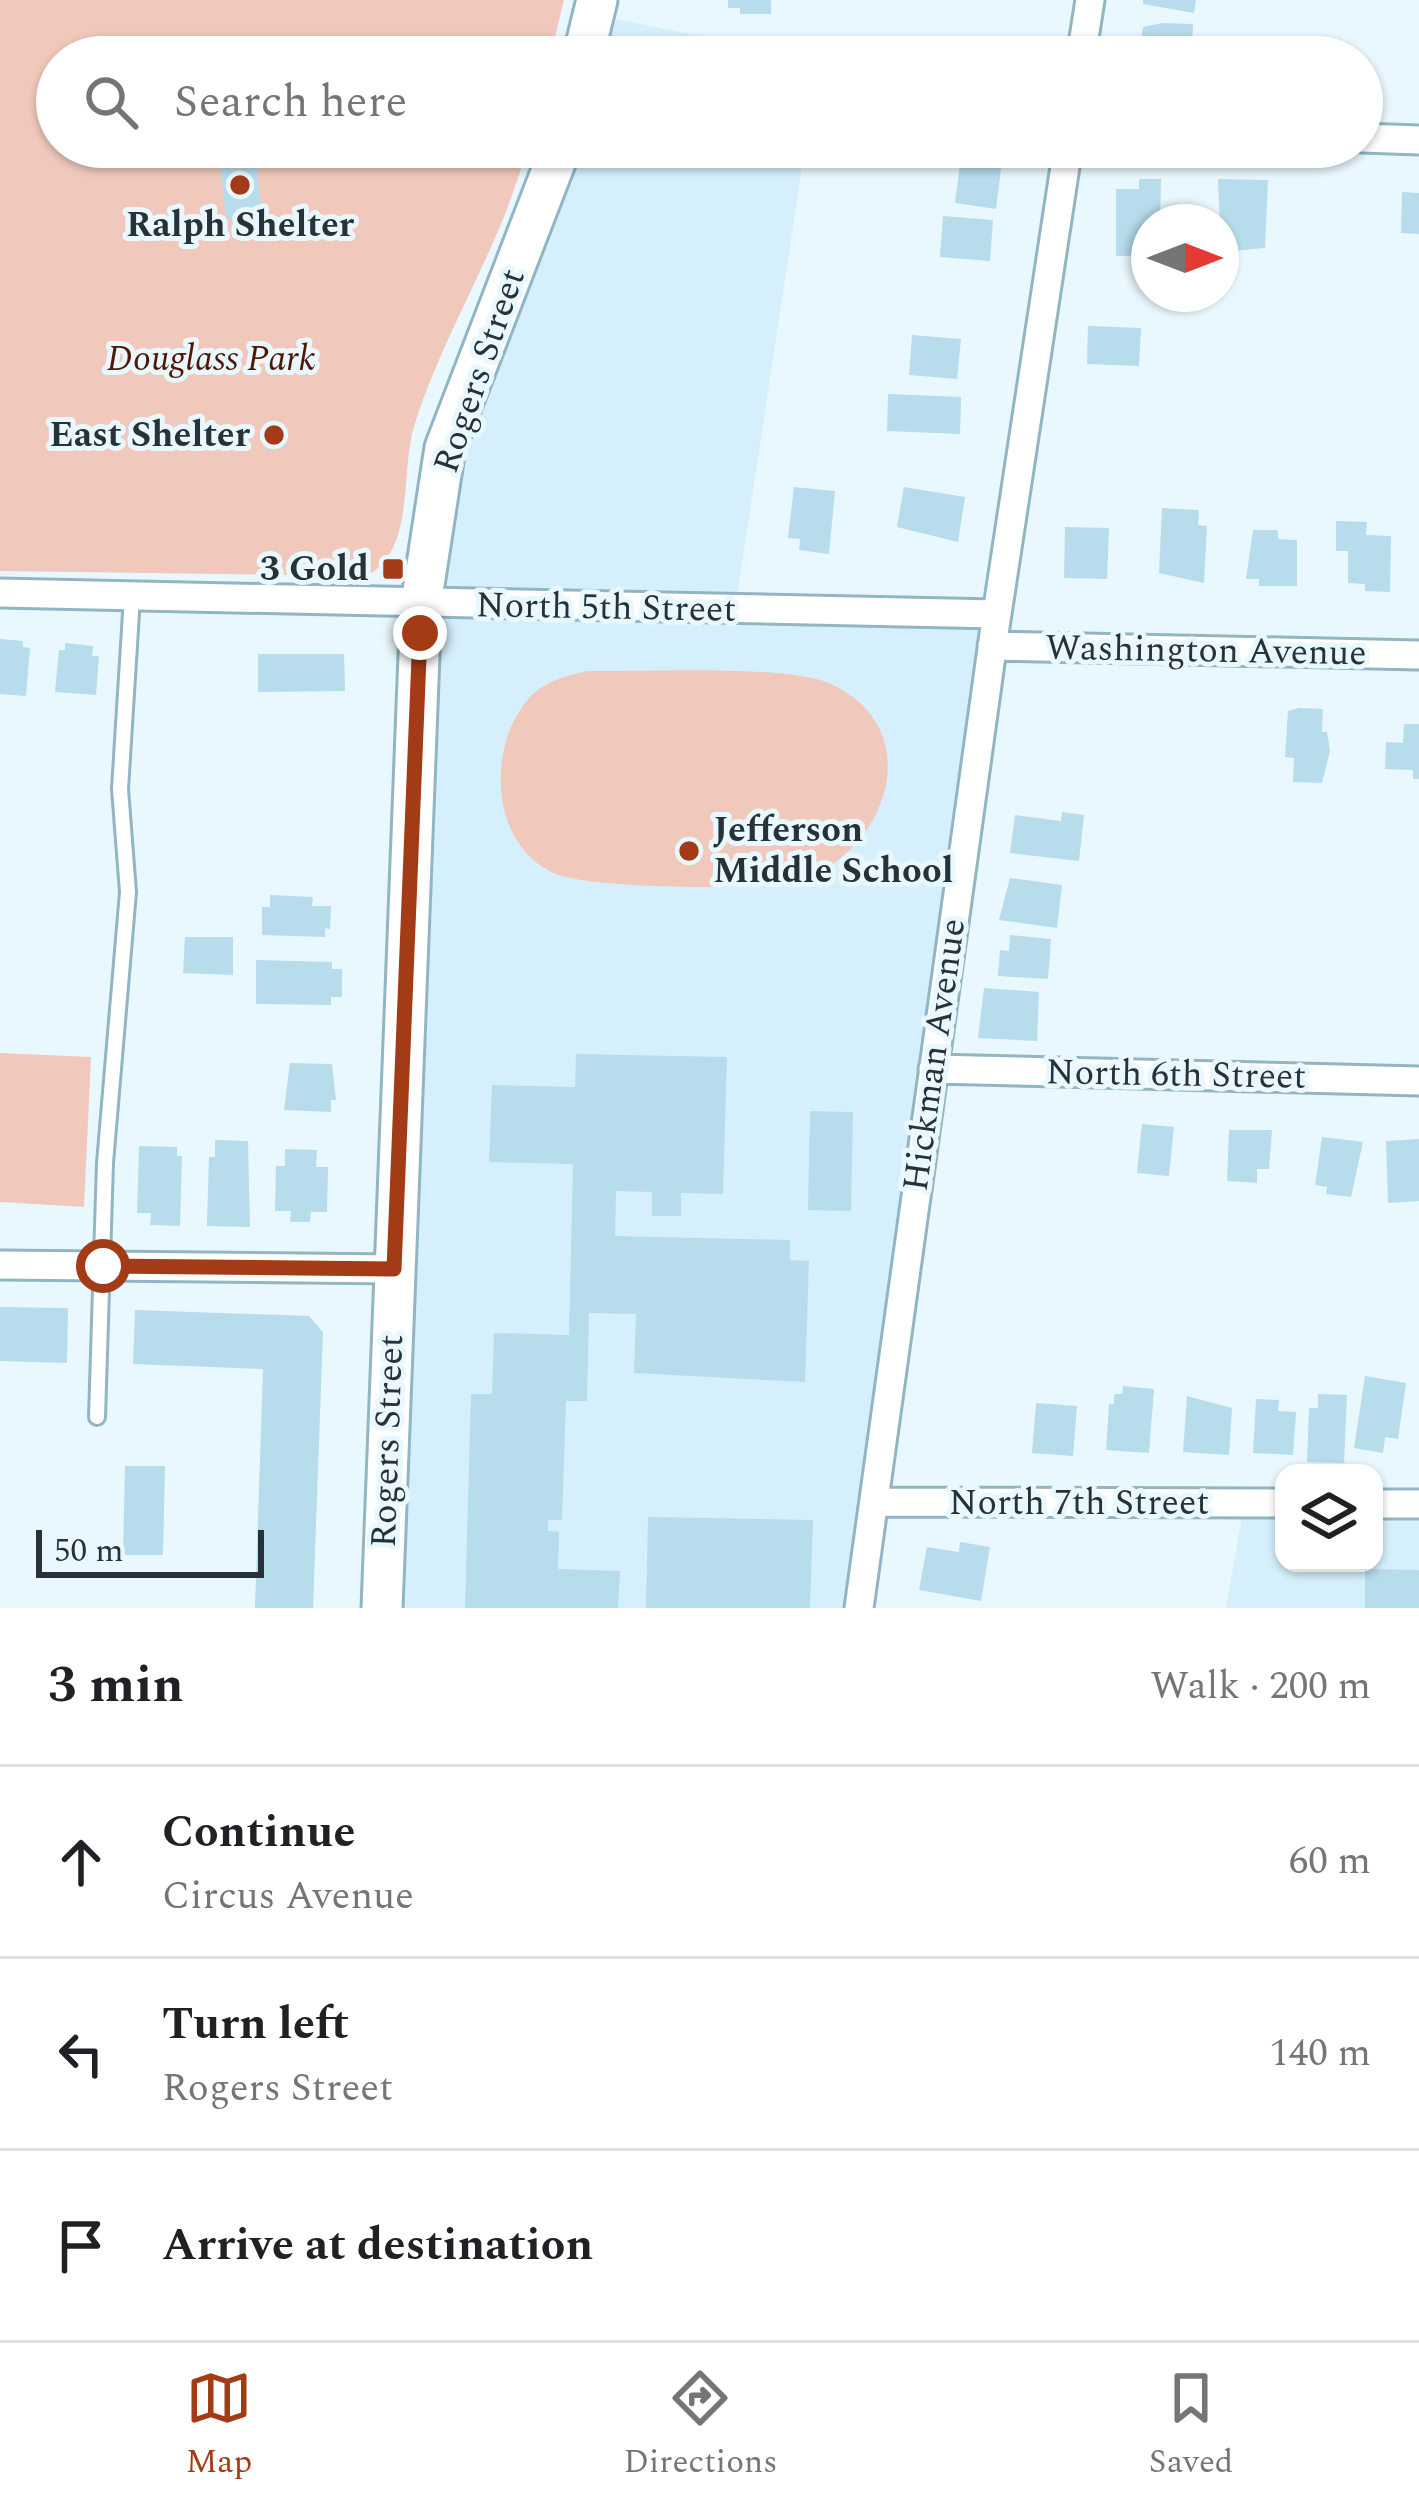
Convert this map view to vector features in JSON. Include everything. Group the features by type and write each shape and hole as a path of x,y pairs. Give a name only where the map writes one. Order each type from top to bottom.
{"street":[{"path":"588,36 597,0"},
{"path":"1084,36 1090,0"},
{"path":"1383,139 1419,140"},
{"name":"Rogers Street","path":"382,1608 422,604 445,448 553,168"},
{"name":"Hickman Avenue","path":"859,1608 992,646 1065,168"},
{"name":"North 5th Street","path":"0,593 997,614"},
{"name":"Washington Avenue","path":"992,646 1419,655"},
{"name":"North 6th Street","path":"933,1069 1419,1081"},
{"path":"0,1265 394,1269"},
{"name":"North 7th Street","path":"874,1502 1275,1503"},
{"path":"1383,1504 1419,1504"}],"lane":[{"path":"97,1417 105,1163 128,892 120,789 131,597"}],"shaded area":[{"path":"594,14 699,36 588,36"},
{"name":"Jefferson Middle School","path":"553,168 802,168 735,610 1003,628 859,1608 382,1608 445,448"},
{"path":"1245,1499 1275,1500 1275,1572 1383,1572 1383,1501 1419,1502 1419,1608 1226,1608"}],"green space":[{"name":"Douglass Park","path":"0,0 564,0 555,36 36,36 36,168 521,168 415,423 404,507 393,547 367,576 0,571"},
{"path":"587,671 749,671 831,684 864,707 883,736 888,769 881,802 864,833 839,860 807,878 769,886 690,887 593,882 551,872 531,858 516,838 506,815 501,765 506,740 530,697 549,683"},
{"path":"0,1053 91,1057 84,1207 0,1202"}],"building":[{"path":"728,0 771,0 771,14 740,14 740,8 728,8"},
{"path":"1143,0 1196,0 1194,13 1143,4"},
{"path":"1193,24 1193,36 1142,36 1143,27"},
{"name":"Ralph Shelter","path":"220,168 257,168 262,214 226,219"},
{"path":"959,168 1001,168 996,209 955,203"},
{"path":"1139,179 1161,179 1160,204 1131,204 1131,256 1116,256 1116,189 1139,189"},
{"path":"1218,179 1268,180 1265,248 1239,250 1239,204 1219,204"},
{"path":"1402,192 1419,193 1419,234 1401,233"},
{"path":"943,216 993,220 990,261 940,257"},
{"path":"1088,326 1141,328 1139,366 1087,364"},
{"path":"912,335 961,339 957,379 909,375"},
{"path":"888,394 961,397 960,434 887,431"},
{"name":"East Shelter","path":"283,427 286,447 267,450 263,431"},
{"path":"794,487 835,491 829,554 799,550 800,539 788,538"},
{"path":"904,487 965,497 958,542 897,527"},
{"path":"1162,508 1199,510 1198,525 1207,526 1204,583 1159,573"},
{"path":"1336,521 1367,522 1366,535 1391,536 1390,592 1365,591 1365,584 1348,583 1348,551 1336,551"},
{"path":"1065,527 1109,528 1107,579 1064,578"},
{"path":"1253,530 1278,530 1278,539 1297,540 1297,586 1259,586 1259,579 1246,579"},
{"path":"0,639 23,641 23,647 30,648 26,696 0,694"},
{"path":"65,643 93,646 92,656 99,656 96,695 55,692 59,650 65,650"},
{"path":"258,654 344,654 345,691 258,692"},
{"path":"1323,709 1322,732 1327,732 1330,751 1322,783 1293,782 1294,758 1285,757 1288,711"},
{"path":"1404,724 1419,724 1419,779 1413,779 1413,770 1385,769 1386,742 1403,743"},
{"path":"1062,812 1084,815 1079,861 1010,853 1015,815 1061,821"},
{"path":"1010,878 1062,885 1057,928 999,920"},
{"path":"270,895 313,897 312,906 331,906 325,937 262,935 262,907 270,907"},
{"path":"1010,935 1051,939 1048,979 998,976 1000,950 1009,951"},
{"path":"185,937 233,937 233,975 183,973"},
{"path":"256,960 332,962 332,969 342,969 342,997 331,997 331,1005 256,1004"},
{"path":"984,988 1039,992 1037,1041 978,1038"},
{"path":"576,1054 727,1057 723,1194 681,1193 681,1216 652,1216 652,1192 616,1191 615,1236 790,1240 790,1260 809,1261 805,1382 634,1373 636,1314 589,1313 587,1401 566,1401 562,1520 548,1520 548,1531 559,1532 558,1569 620,1571 618,1608 465,1608 471,1394 492,1394 494,1333 569,1335 573,1164 489,1162 492,1085 575,1087"},
{"path":"290,1063 332,1064 336,1100 331,1100 331,1112 284,1110"},
{"path":"810,1111 853,1112 851,1211 808,1210"},
{"path":"1142,1124 1174,1127 1169,1176 1137,1173"},
{"path":"1229,1130 1272,1130 1269,1169 1257,1169 1257,1183 1227,1181"},
{"path":"1322,1137 1363,1142 1351,1197 1326,1194 1327,1187 1315,1185"},
{"path":"1419,1139 1419,1201 1388,1203 1386,1141"},
{"path":"215,1140 248,1141 250,1227 207,1226 209,1157 215,1157"},
{"path":"139,1146 177,1147 177,1156 182,1156 180,1226 150,1225 151,1213 137,1213"},
{"path":"285,1149 317,1150 316,1167 328,1167 327,1212 311,1212 310,1222 290,1222 291,1211 275,1211 276,1166 285,1166"},
{"path":"0,1307 68,1308 67,1363 0,1361"},
{"path":"135,1310 309,1316 323,1332 313,1608 255,1608 263,1369 133,1364"},
{"path":"1365,1376 1406,1383 1398,1439 1385,1437 1383,1453 1354,1448"},
{"path":"1123,1386 1154,1389 1149,1453 1106,1450 1109,1404 1114,1404 1114,1394 1122,1394"},
{"path":"1318,1394 1347,1395 1344,1463 1307,1462 1309,1408 1318,1408"},
{"path":"1187,1396 1232,1408 1229,1455 1183,1452"},
{"path":"1256,1399 1279,1400 1278,1411 1296,1412 1293,1455 1253,1453"},
{"path":"1036,1403 1077,1406 1073,1456 1032,1453"},
{"path":"125,1466 165,1466 163,1555 123,1555"},
{"path":"648,1517 813,1520 810,1608 646,1608"},
{"path":"960,1542 990,1547 981,1601 919,1590 927,1547 959,1552"},
{"path":"1419,1570 1419,1608 1365,1608 1365,1572"}],"place":[{"name":"Ralph Shelter","path":"240,185"},
{"name":"East Shelter","path":"274,435"},
{"name":"3 Gold","path":"393,569"},
{"name":"Jefferson Middle School","path":"689,851"}],"route":[{"path":"103,1266 394,1269 420,633"}]}
